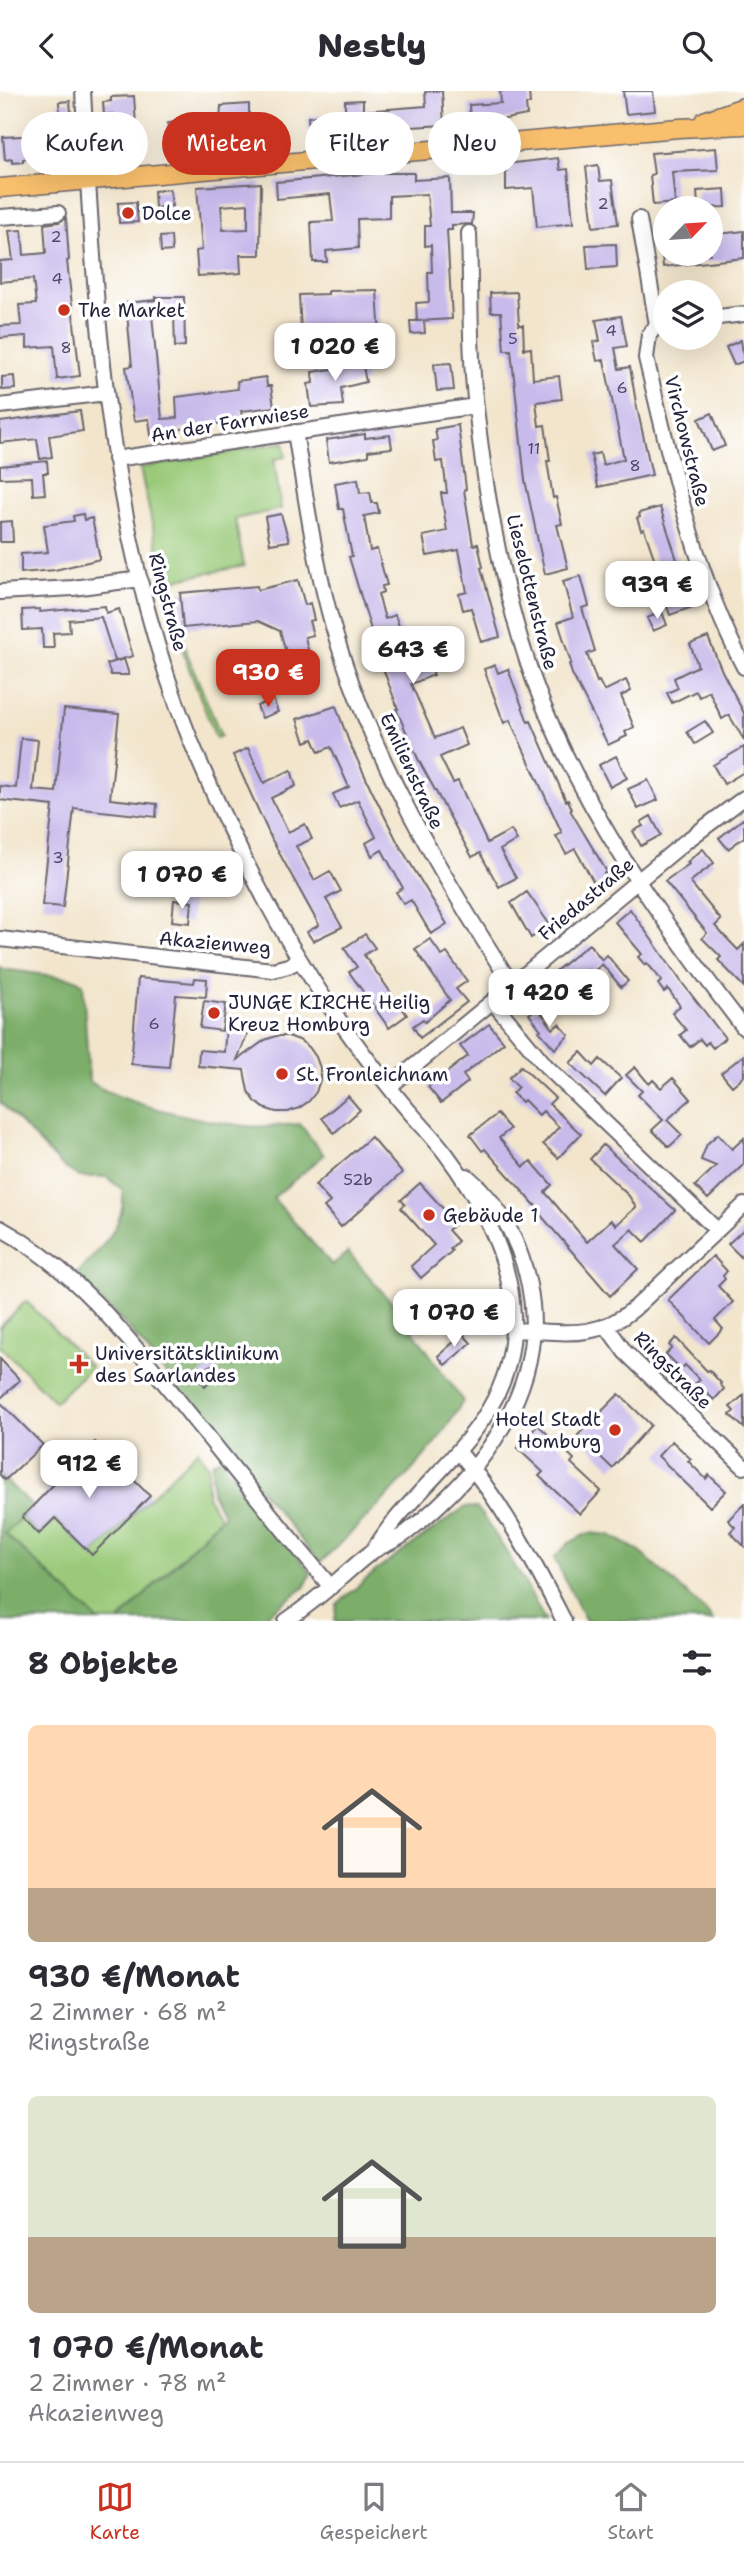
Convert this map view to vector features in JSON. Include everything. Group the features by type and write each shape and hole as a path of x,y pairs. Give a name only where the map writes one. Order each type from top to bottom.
{"main road":[{"path":"679,128 744,107"},
{"path":"0,188 744,124"}],"street":[{"name":"Ringstraße","path":"83,91 87,182 103,364 115,459 140,579 168,679 195,750 253,875 300,960 389,1087 452,1164 483,1213 503,1258 511,1290 511,1349 497,1397 485,1419 394,1521 372,1552"},
{"path":"0,217 58,213"},
{"name":"Virchowstraße","path":"639,219 653,286"},
{"name":"Lieselottenstraße","path":"469,233 476,406 496,533 534,681 580,781 608,831 687,952 744,1028"},
{"path":"723,316 744,314"},
{"name":"Virchowstraße","path":"653,331 649,335 646,358 663,431 704,572 744,667"},
{"path":"0,406 106,393"},
{"name":"An der Farrwiese","path":"115,459 476,406"},
{"name":"Emilienstraße","path":"295,432 314,548 334,630 355,691 385,765 418,832 453,894 512,985"},
{"path":"0,592 73,588 140,579"},
{"name":"Friedastraße","path":"389,1087 685,842 744,798"},
{"name":"Akazienweg","path":"0,939 273,970 300,960"},
{"path":"493,1002 546,1066 718,1230"},
{"name":"Ringstraße","path":"372,1552 404,1535 453,1493 474,1469 494,1443 514,1406 528,1367 534,1331 533,1301 526,1267 512,1233 498,1209 480,1188 452,1164"},
{"path":"513,1330 580,1332 607,1327 635,1308 744,1205"},
{"path":"0,1228 72,1280 127,1336 331,1587"},
{"name":"Ringstraße","path":"607,1327 625,1352 744,1467"},
{"path":"458,1451 474,1469 535,1563 564,1621"},
{"path":"286,1621 372,1552"}],"green space":[{"path":"284,442 286,457 274,459 281,509 235,519 244,566 168,581 188,656 221,736 216,738 185,658 169,601 140,468"},
{"path":"0,967 76,979 83,984 89,1081 104,1090 164,1111 208,1120 252,1127 300,1124 324,1155 273,1198 332,1265 348,1252 399,1311 463,1401 449,1424 416,1466 320,1563 132,1332 76,1275 116,1227 123,1203 123,1190 106,1177 79,1177 61,1165 0,1102"},
{"path":"26,1301 91,1367 55,1402 0,1346 0,1327"},
{"path":"198,1450 208,1466 207,1496 220,1518 119,1621 99,1621 5,1534 22,1517 39,1534 55,1518 92,1555"},
{"path":"219,1458 311,1573 305,1587 258,1621 119,1621 224,1515 212,1493 212,1463"},
{"path":"0,1475 32,1506 5,1534 99,1621 0,1621"},
{"path":"465,1507 477,1508 487,1522 545,1621 335,1621 337,1604 377,1570"},
{"path":"588,1533 610,1535 639,1551 706,1611 713,1621 586,1621 554,1558 569,1543"}],"building":[{"path":"442,91 443,112 428,112 428,126 414,127 414,112 345,112 345,101 363,100 363,111 426,106 425,92"},
{"path":"500,91 529,91 527,115 521,116 521,112 470,112 469,105 501,103"},
{"path":"623,91 653,91 655,111 626,114"},
{"path":"134,96 135,112 104,112 103,102 111,101 111,97"},
{"path":"70,101 71,112 60,112 59,102"},
{"path":"249,104 249,112 221,112 221,106"},
{"path":"21,136 21,162 5,160 3,137"},
{"path":"716,148 718,170 672,172 674,196 653,196 653,205 650,175 654,174 651,153"},
{"path":"558,158 560,170 568,169 573,223 537,227 533,188 506,190 506,175 521,175 521,162"},
{"path":"598,165 600,181 612,180 618,224 593,227 586,167"},
{"path":"355,175 414,175 414,180 450,178 451,213 473,213 472,224 452,225 452,230 447,230 452,319 418,321 424,321 425,333 411,334 410,321 417,321 416,303 429,302 428,272 432,272 431,245 425,246 425,226 430,226 427,194 389,196 389,218 357,219 358,248 326,251 327,262 313,262 311,222 333,221 330,194 277,199 276,182"},
{"path":"261,183 260,255 240,255 241,273 198,276 196,251 202,250 197,187","holes":["248,204 248,229 223,230 221,206"]},
{"path":"170,189 172,206 155,208 154,191"},
{"path":"725,189 726,207 723,207 723,196 697,196 697,191"},
{"name":"Dolce","path":"136,202 138,222 119,223 118,203"},
{"path":"66,218 67,261 80,376 57,379 54,346 27,348 27,336 0,338 0,326 21,325 19,305 36,304 33,279 0,282 0,261 13,260 9,231 22,230 24,255 46,253 44,224"},
{"path":"744,231 744,258 723,260 723,233"},
{"path":"171,236 172,251 161,252 160,237"},
{"path":"616,244 617,267 588,269 586,245"},
{"path":"377,290 380,339 328,340 328,329 301,331 299,295 328,294 328,291"},
{"path":"517,292 519,325 523,325 524,349 531,348 533,379 559,376 562,399 536,402 539,426 545,425 553,498 556,497 562,524 557,525 568,568 545,574 525,480 511,350 504,350 501,312 491,312 490,293"},
{"path":"156,297 184,297 185,346 175,347 174,315 152,315 162,419 177,418 176,397 238,389 237,381 266,377 267,386 271,386 274,407 241,411 243,420 151,436 149,419 134,421 126,367 132,366 126,303 156,300"},
{"path":"621,316 627,346 615,348 619,369 630,367 652,475 598,487 591,455 600,453 603,465 624,459 604,360 597,361 593,342 600,341 596,320"},
{"path":"741,340 744,361 734,365 726,347"},
{"path":"362,361 366,382 341,388 343,405 311,407 308,384 313,383 312,372 339,368 338,362"},
{"path":"451,363 454,390 437,391 434,364"},
{"path":"14,376 15,389 2,390 2,377"},
{"path":"80,411 83,431 49,436 52,457 40,459 37,439 0,443 0,422"},
{"path":"712,413 725,446 712,451 699,419"},
{"path":"458,425 464,490 473,545 478,544 483,567 481,568 500,637 481,642 471,608 463,610 459,594 467,592 459,550 427,556 423,536 447,531 441,493 447,493 443,461 436,462 433,441 437,440 435,429"},
{"path":"365,434 365,438 390,435 392,448 368,451 368,456 329,462 326,440"},
{"path":"47,461 48,473 43,473 45,494 33,495 32,477 0,478 0,466"},
{"path":"358,479 360,493 370,492 372,503 377,503 379,513 364,516 370,551 377,549 387,585 382,586 383,592 378,594 385,619 395,615 404,640 394,644 405,671 429,662 434,675 411,684 435,738 460,728 467,745 440,757 453,783 458,781 487,843 511,830 517,840 500,850 516,878 499,887 480,853 472,857 419,761 396,709 349,557 352,556 343,509 339,509 335,483"},
{"path":"660,507 695,606 670,615 662,593 666,592 644,529 641,530 637,518 640,517 639,513"},
{"path":"83,514 84,520 92,518 100,559 55,570 21,573 21,554 48,552 44,525 74,521 73,516"},
{"path":"281,514 289,541 270,544 265,517"},
{"path":"12,521 13,542 0,542 0,522"},
{"path":"581,576 589,606 582,608 595,651 587,654 597,682 599,681 604,691 626,680 631,691 621,696 634,727 625,732 627,736 608,745 572,674 558,622 573,617 563,581"},
{"path":"298,580 305,605 310,603 314,620 309,621 313,635 305,637 309,654 288,659 280,631 258,621 183,628 180,593 257,586 258,590"},
{"path":"105,606 106,613 119,609 133,656 115,661 101,617 69,620 70,632 53,633 54,648 43,648 42,629 23,630 22,610 40,609 40,612"},
{"path":"662,612 667,625 653,631 647,618"},
{"path":"708,637 744,713 744,740 729,715 722,719 709,691 699,697 696,691 672,703 667,693 678,688 674,678 698,666 690,644"},
{"path":"124,659 129,675 111,675 107,664"},
{"path":"495,665 498,673 508,669 528,722 531,721 572,809 570,810 607,872 604,874 610,884 599,891 575,849 566,854 556,836 562,833 510,720 504,723 484,669"},
{"path":"273,699 278,712 262,718 257,706"},
{"path":"336,706 349,742 398,843 447,924 431,934 411,900 404,904 396,892 403,888 382,850 372,856 366,843 376,837 358,800 339,808 333,794 349,787 331,747 319,752 313,739 305,742 297,719"},
{"path":"64,709 119,714 110,799 157,804 156,817 74,808 63,907 42,905 53,806 0,800 0,786 16,788 21,738 38,740 33,790 56,792"},
{"path":"705,721 713,733 695,744 687,732"},
{"path":"744,747 744,772 724,784 713,765"},
{"path":"248,748 264,783 291,770 296,786 271,798 288,832 305,824 312,839 296,846 314,880 330,871 341,891 326,899 342,927 313,941 307,932 319,925 272,840 233,755"},
{"path":"616,756 627,778 610,787 599,765"},
{"path":"648,780 658,800 638,809 628,789"},
{"path":"651,816 661,835 641,846 633,831 643,826 641,822"},
{"path":"744,818 744,837 728,849 719,838"},
{"path":"703,849 714,863 690,882 721,920 715,926 738,950 744,944 744,987 718,960 721,957 702,938 707,933 665,881 689,864 687,862"},
{"path":"527,892 550,925 531,938 511,903"},
{"path":"174,900 192,902 190,923 172,921"},
{"path":"630,909 725,1038 713,1048 700,1039 690,1047 680,1035 686,1030 672,1013 680,1006 668,989 664,992 658,984 662,981 647,963 645,965 638,957 642,954 615,922"},
{"path":"365,934 375,948 364,955 407,1015 389,1028 349,972 357,967 344,948"},
{"path":"430,939 442,956 447,953 467,981 456,989 467,1002 420,1038 413,1026 423,1019 425,1022 450,1000 415,949"},
{"path":"589,944 602,960 607,955 628,981 621,987 602,964 590,975 586,970 570,984 577,992 567,1000 564,996 558,1001 554,996 543,1006 531,991"},
{"path":"138,978 194,983 195,978 207,979 206,997 176,995 169,1067 131,1064"},
{"path":"204,1001 226,1004 222,1031 200,1028"},
{"path":"538,1008 553,1029 559,1024 569,1035 555,1049 539,1031 541,1030 529,1014"},
{"path":"489,1024 504,1042 463,1075 468,1082 441,1103 428,1087 468,1056 460,1046"},
{"name":"St. Fronleichnam","path":"226,1027 249,1030 237,1060 265,1040 276,1036 288,1036 309,1047 320,1068 320,1080 309,1101 288,1112 276,1112 255,1101 248,1091 244,1070 198,1066 199,1050 224,1052"},
{"path":"581,1052 594,1066 600,1059 621,1078 605,1096 570,1063"},
{"path":"744,1055 744,1076 732,1086 721,1073"},
{"path":"521,1066 555,1098 549,1104 581,1134 558,1158 543,1144 559,1127 543,1111 539,1115 524,1100 522,1102 512,1093 518,1087 509,1078"},
{"path":"635,1067 649,1084 653,1080 661,1088 673,1078 691,1099 667,1120 682,1135 669,1147 652,1130 663,1120 638,1095 642,1091 626,1075"},
{"path":"348,1096 360,1110 334,1133 322,1118"},
{"path":"497,1114 510,1129 499,1138 524,1167 531,1161 552,1185 545,1192 587,1242 611,1220 616,1225 636,1207 629,1196 590,1159 603,1145 675,1210 645,1242 632,1229 615,1244 638,1269 610,1296 539,1213 541,1212 470,1135"},
{"path":"718,1134 732,1149 744,1138 744,1164 708,1199 695,1186 716,1166 701,1160 707,1144"},
{"path":"371,1137 402,1173 341,1227 324,1207 330,1202 315,1185"},
{"name":"Gebäude 1","path":"420,1183 456,1223 448,1230 458,1241 450,1249 452,1251 421,1278 411,1266 434,1245 401,1208 405,1204 401,1200"},
{"path":"744,1229 744,1260 728,1244"},
{"path":"713,1256 727,1271 723,1276 725,1279 718,1286 733,1302 715,1320 723,1329 709,1343 668,1300"},
{"path":"463,1334 471,1343 445,1365 438,1356"},
{"path":"676,1338 721,1383 724,1389 714,1400 696,1383 700,1380 685,1365 681,1369 666,1354 672,1348 669,1345"},
{"path":"0,1359 20,1380 0,1399"},
{"path":"211,1365 219,1374 205,1386 198,1377"},
{"name":"Hotel Stadt Homburg","path":"619,1394 651,1425 612,1468 578,1435"},
{"path":"744,1395 744,1428 730,1415 734,1411 730,1407"},
{"path":"0,1402 43,1445 5,1480 0,1475"},
{"path":"538,1425 574,1459 571,1463 601,1491 580,1514 539,1476 543,1472 517,1448"},
{"path":"672,1441 691,1459 688,1461 706,1479 709,1475 726,1491 710,1507 658,1456"},
{"path":"95,1442 150,1496 92,1555 55,1518 39,1534 22,1517"},
{"path":"744,1504 744,1546 730,1532 735,1527 728,1520"}],"place":[{"name":"Dolce","path":"128,213"},
{"name":"The Market","path":"64,310"},
{"name":"JUNGE KIRCHE Heilig Kreuz Homburg","path":"214,1013"},
{"name":"St. Fronleichnam","path":"282,1074"},
{"name":"Gebäude 1","path":"429,1215"},
{"name":"Universitätsklinikum des Saarlandes","path":"79,1364"},
{"name":"Hotel Stadt Homburg","path":"615,1430"}]}
